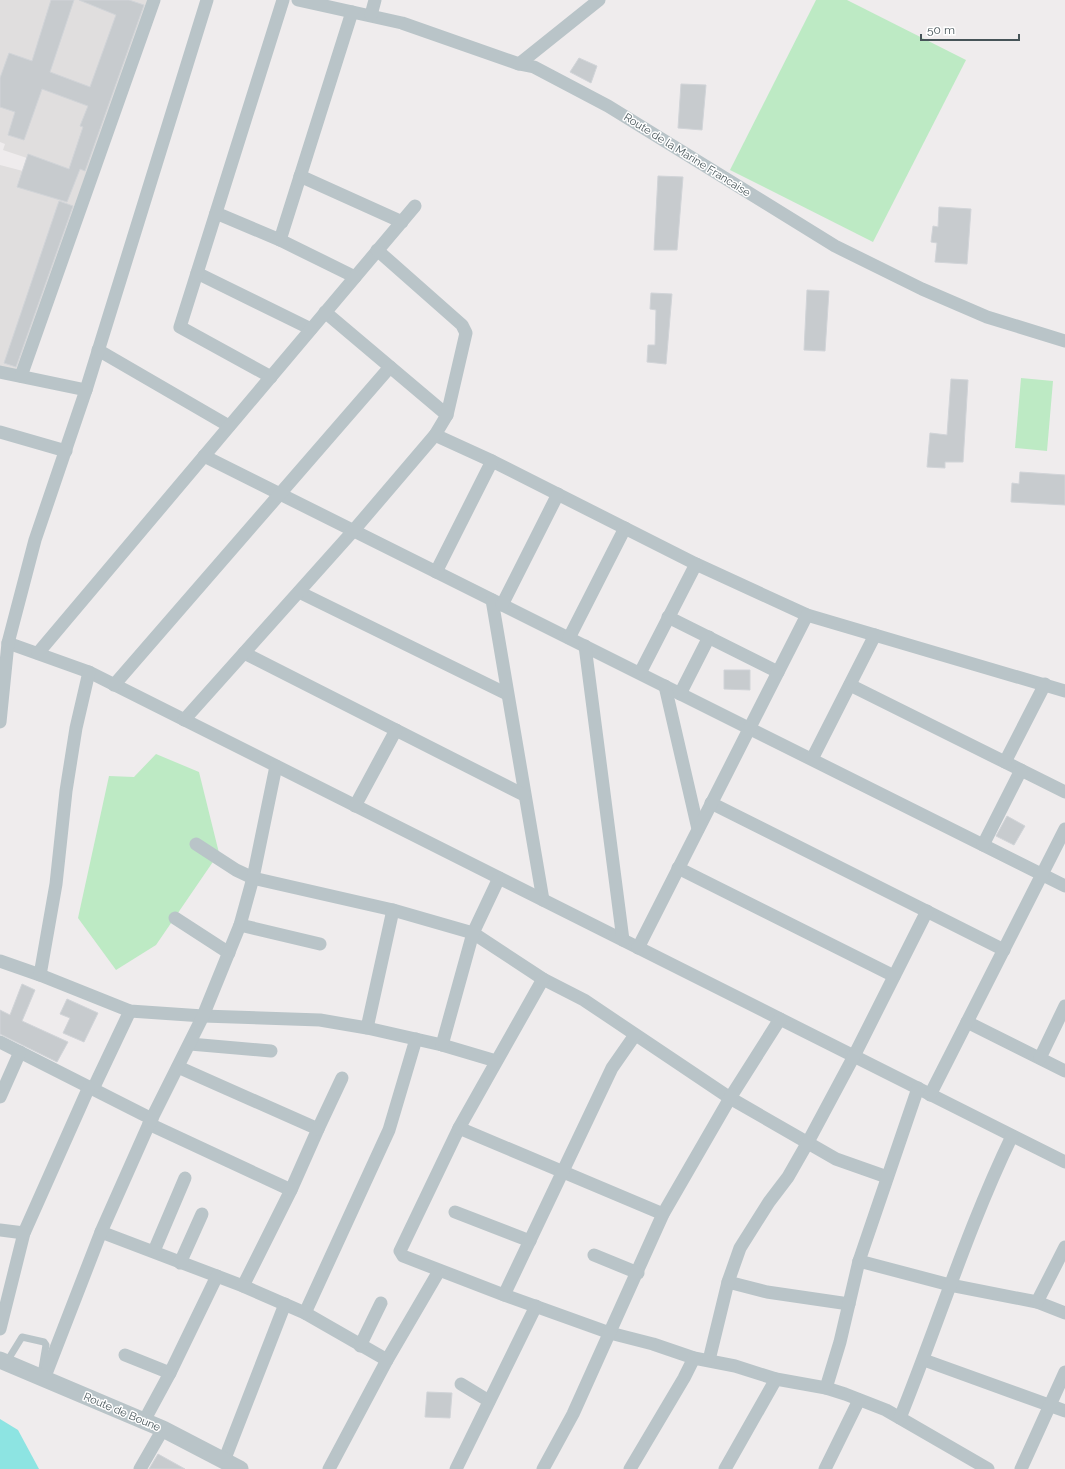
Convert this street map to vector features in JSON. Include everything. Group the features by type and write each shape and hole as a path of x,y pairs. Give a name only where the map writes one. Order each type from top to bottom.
{"street":[{"path":"22,376 154,0"},
{"path":"0,721 8,643 35,540 86,390 207,0"},
{"path":"270,377 180,327 283,0"},
{"name":"Route de la Marine Francaise","path":"298,0 371,15 416,28 519,64 534,67 608,106 842,249 922,289 987,317 1065,340"},
{"path":"371,15 375,0"},
{"path":"519,64 599,0"},
{"path":"280,240 352,12"},
{"path":"300,176 402,222"},
{"path":"38,653 415,206"},
{"path":"216,213 280,240 355,276"},
{"path":"184,720 354,530 435,435 447,415 466,333 462,325 377,250"},
{"path":"197,273 311,329"},
{"path":"325,312 447,415"},
{"path":"98,350 229,426"},
{"path":"114,685 390,367"},
{"path":"0,372 86,390"},
{"path":"0,432 66,451"},
{"path":"435,435 492,461 696,564 807,615 1065,691"},
{"path":"204,456 1065,886"},
{"path":"436,572 492,461"},
{"path":"543,900 507,694 497,602 558,494"},
{"path":"569,638 625,528"},
{"path":"640,674 696,564"},
{"path":"299,592 507,694"},
{"path":"638,948 807,615"},
{"path":"668,618 778,672"},
{"path":"812,759 875,635"},
{"path":"680,694 709,638"},
{"path":"8,643 89,672 1065,1162"},
{"path":"585,646 623,940"},
{"path":"244,653 524,795"},
{"path":"40,975 56,884 76,728 89,672"},
{"path":"1006,762 1045,684"},
{"path":"850,685 1065,792"},
{"path":"665,686 698,829"},
{"path":"355,806 396,730"},
{"path":"42,1378 102,1232 150,1121 203,1016 240,925 253,878 276,766"},
{"path":"983,845 1021,770"},
{"path":"711,803 1004,950"},
{"path":"930,1095 1065,829"},
{"path":"196,844 236,870 253,878 393,910 473,934 543,979 584,1000 730,1098 808,1142 836,1160 887,1177"},
{"path":"678,868 894,976"},
{"path":"442,1045 473,934 499,878"},
{"path":"367,1028 393,910"},
{"path":"709,1360 728,1282 740,1248 769,1202 788,1177 808,1142 854,1056 927,911"},
{"path":"175,918 229,953"},
{"path":"240,925 320,944"},
{"path":"0,961 40,975 130,1011 203,1016 320,1020 367,1028 442,1045 496,1061"},
{"path":"543,979 459,1128 400,1251 403,1256 439,1271 610,1333 653,1344 694,1358 709,1360 776,1379 826,1388 859,1400 886,1410 988,1469"},
{"path":"1040,1058 1065,1006"},
{"path":"0,1329 24,1233 91,1088 130,1011"},
{"path":"543,1469 573,1414 664,1214 730,1098 780,1019"},
{"path":"967,1022 1065,1071"},
{"path":"504,1295 612,1068 635,1035"},
{"path":"305,1313 389,1130 416,1039"},
{"path":"0,1042 91,1088 150,1121 291,1190"},
{"path":"190,1044 271,1052"},
{"path":"0,1097 20,1052"},
{"path":"178,1067 318,1129"},
{"path":"243,1286 291,1190 342,1078"},
{"path":"826,1388 840,1342 859,1261 918,1088"},
{"path":"459,1128 664,1214"},
{"path":"900,1418 924,1360 950,1285 1000,1161 1012,1136"},
{"path":"154,1251 185,1178"},
{"path":"455,1212 530,1241"},
{"path":"180,1263 202,1214"},
{"path":"0,1230 24,1233"},
{"path":"102,1232 243,1286 285,1304 305,1313 360,1346 387,1360"},
{"path":"1037,1302 1065,1247"},
{"path":"594,1255 638,1273"},
{"path":"859,1261 950,1285 1037,1302 1065,1313"},
{"path":"330,1469 387,1360 439,1271"},
{"path":"144,1421 170,1373 216,1276"},
{"path":"728,1282 767,1292 849,1304"},
{"path":"360,1346 381,1303"},
{"path":"234,1467 285,1304"},
{"path":"456,1469 536,1306"},
{"path":"125,1355 170,1373"},
{"path":"630,1469 684,1378 694,1358"},
{"path":"924,1360 1065,1411"},
{"name":"Route de Boune","path":"3,1362 163,1429 234,1467"},
{"path":"1021,1469 1065,1372"},
{"path":"725,1469 776,1379"},
{"path":"461,1384 489,1401"},
{"path":"825,1469 859,1400"},
{"path":"140,1469 163,1429"}],"lane":[{"path":"3,1362 22,1337 44,1342 46,1345 42,1378"}],"shaded area":[{"path":"0,0 151,0 20,371 0,367 0,165 23,171 27,158 3,150 5,144 0,142"}],"green space":[{"path":"816,0 847,0 966,60 873,242 730,170"},
{"path":"1021,378 1053,381 1047,451 1015,448"},
{"path":"156,754 199,772 219,853 156,945 116,970 78,918 109,776 134,777"}],"water":[{"path":"0,1419 18,1430 39,1469 0,1469"}],"building":[{"path":"51,0 74,0 50,72 90,87 116,15 79,0 129,0 144,5 85,171 80,169 67,202 17,187 28,154 69,169 83,127 80,126 88,106 42,89 24,140 8,135 15,112 0,107 0,78 9,53 32,61"},
{"path":"579,58 597,66 591,83 570,72"},
{"path":"681,84 706,85 702,130 678,128"},
{"path":"658,176 683,177 677,250 654,250"},
{"path":"59,201 73,206 16,367 4,363"},
{"path":"939,207 971,209 967,264 935,262 937,243 931,242 933,226 938,227"},
{"path":"807,290 829,291 825,351 804,350"},
{"path":"651,293 672,294 666,364 647,362 648,345 655,345 656,310 650,309"},
{"path":"951,379 968,380 963,462 945,462 945,468 927,467 930,433 947,435"},
{"path":"1020,472 1065,475 1065,505 1011,502 1012,483 1019,484"},
{"path":"724,670 750,670 750,690 724,689"},
{"path":"1007,816 1025,826 1014,845 996,836"},
{"path":"22,984 35,990 22,1021 68,1042 57,1062 0,1034 0,1010 10,1015"},
{"path":"67,999 98,1013 84,1042 63,1033 70,1018 60,1014"},
{"path":"427,1392 452,1393 450,1418 425,1417"},
{"path":"158,1454 185,1469 149,1469"}]}
